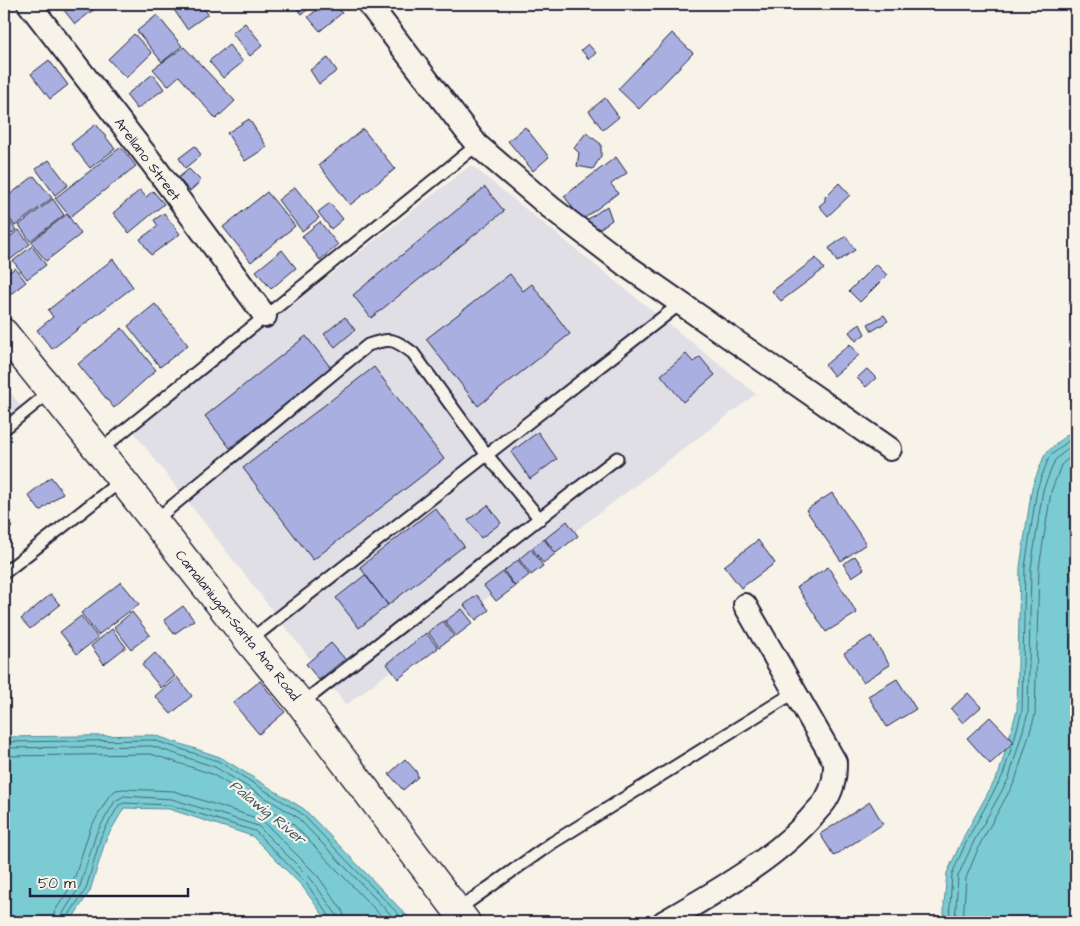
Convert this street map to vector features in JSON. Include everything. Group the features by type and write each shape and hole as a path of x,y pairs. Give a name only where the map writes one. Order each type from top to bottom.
{"main road":[{"name":"Camalaniugan-Santa Ana Road","path":"10,346 51,391 301,704 462,916"}],"street":[{"name":"Arellano Street","path":"29,4 152,163 265,316"},
{"path":"369,4 476,146 550,207 627,266 890,449"},
{"path":"664,922 708,896 769,855 803,828 827,800 835,781 835,762 744,605"}],"lane":[{"path":"99,451 476,146"},
{"path":"249,641 681,304"},
{"path":"154,520 368,345 385,339 400,343 413,353 486,455 540,519"},
{"path":"4,429 51,391"},
{"path":"301,704 617,458"},
{"path":"4,573 122,480"},
{"path":"462,916 552,843 795,692"}],"shaded area":[{"path":"471,165 756,394 346,705 132,430"},
{"path":"4,384 30,418 4,439"}],"water":[{"path":"1076,433 1076,922 944,922 947,873 964,836 999,773 1017,710 1020,567 1032,487 1045,454 1065,436"},
{"name":"Palawig River","path":"154,735 220,757 304,809 413,922 328,922 302,886 252,836 169,809 124,808 106,839 90,891 70,922 4,922 4,737"}],"building":[{"path":"59,4 93,4 96,8 75,24"},
{"path":"170,4 201,4 208,14 187,29"},
{"path":"293,4 315,4 302,14"},
{"path":"324,4 334,4 342,13 320,31 308,17"},
{"path":"157,15 182,46 162,62 137,31"},
{"path":"245,23 263,45 250,56 232,33"},
{"path":"672,33 693,53 639,109 618,89"},
{"path":"134,34 152,53 126,78 108,59"},
{"path":"588,44 596,53 589,59 581,50"},
{"path":"229,45 243,62 223,78 209,61"},
{"path":"184,47 235,101 216,119 179,76 168,86 153,69"},
{"path":"328,58 337,71 319,84 310,70"},
{"path":"49,60 68,85 50,99 31,74"},
{"path":"153,74 164,89 137,109 126,95"},
{"path":"605,98 619,117 603,130 589,111"},
{"path":"249,119 267,147 245,161 227,133"},
{"path":"96,124 115,149 90,168 71,144"},
{"path":"525,127 549,157 533,171 508,141"},
{"path":"363,129 395,169 350,205 319,165"},
{"path":"586,133 601,144 601,156 593,169 577,166 579,153 574,148"},
{"path":"195,146 201,155 185,168 179,158"},
{"path":"121,147 136,166 70,217 55,198"},
{"path":"616,157 627,173 611,184 618,193 582,220 564,196"},
{"path":"49,160 68,185 55,195 36,169"},
{"path":"189,169 201,181 190,191 178,178"},
{"path":"34,176 52,198 15,226 4,211 4,199"},
{"path":"839,183 850,195 828,216 819,206"},
{"path":"295,187 319,218 302,231 278,200"},
{"path":"485,187 504,211 371,318 353,295"},
{"path":"140,190 146,197 153,191 164,204 129,233 113,213"},
{"path":"267,192 295,226 251,262 223,227"},
{"path":"53,199 64,215 30,241 19,225"},
{"path":"330,203 343,219 331,229 318,212"},
{"path":"607,206 612,220 595,232 587,220"},
{"path":"164,213 180,234 151,255 140,239 158,226 154,220"},
{"path":"4,214 16,230 4,239"},
{"path":"67,214 81,234 46,261 31,242"},
{"path":"320,222 338,245 320,260 302,236"},
{"path":"19,230 30,244 11,259 4,250 4,241"},
{"path":"846,236 855,250 837,262 829,248"},
{"path":"32,246 46,265 27,279 13,261"},
{"path":"282,250 296,268 271,289 256,271"},
{"path":"816,258 824,269 781,301 772,291"},
{"path":"113,259 133,287 52,349 37,330 53,317 48,310"},
{"path":"876,264 887,275 860,302 849,291"},
{"path":"15,268 26,282 8,296 4,290 4,276"},
{"path":"510,274 523,291 532,284 570,334 478,406 426,339"},
{"path":"155,304 188,345 160,367 128,326"},
{"path":"884,315 888,321 872,331 868,324"},
{"path":"345,317 355,330 335,347 324,334"},
{"path":"860,324 865,334 856,341 849,332"},
{"path":"122,328 156,370 114,408 78,364"},
{"path":"306,336 331,368 230,448 205,416"},
{"path":"850,344 859,355 834,376 825,365"},
{"path":"686,354 693,362 700,357 715,375 683,402 661,375"},
{"path":"374,367 444,459 313,560 243,468"},
{"path":"867,369 876,378 866,387 857,378"},
{"path":"538,432 557,459 530,479 511,452"},
{"path":"51,477 63,493 40,511 28,495"},
{"path":"832,493 866,544 841,561 806,510"},
{"path":"488,505 501,523 481,538 468,520"},
{"path":"435,508 464,546 388,605 360,567"},
{"path":"4,517 12,527 4,533"},
{"path":"567,521 578,536 556,553 545,539"},
{"path":"544,539 555,554 543,563 532,548"},
{"path":"758,540 775,563 741,588 724,566"},
{"path":"531,549 543,566 531,575 519,559"},
{"path":"855,556 864,569 852,577 843,564"},
{"path":"518,560 529,575 515,586 504,571"},
{"path":"828,567 857,613 826,632 797,587"},
{"path":"503,572 515,587 496,601 484,586"},
{"path":"365,575 388,605 359,628 336,598"},
{"path":"121,582 139,604 98,635 81,613"},
{"path":"51,594 60,605 30,629 21,619"},
{"path":"477,595 489,610 476,620 464,605"},
{"path":"183,606 194,620 174,634 164,620"},
{"path":"462,609 473,623 456,636 445,621"},
{"path":"132,612 150,635 131,649 114,627"},
{"path":"81,616 98,638 77,654 60,632"},
{"path":"443,621 454,636 439,647 428,632"},
{"path":"112,629 126,647 104,664 91,646"},
{"path":"426,633 438,648 398,679 387,664"},
{"path":"871,636 890,665 863,682 844,653"},
{"path":"331,643 345,659 319,680 306,664"},
{"path":"155,653 175,676 161,688 142,665"},
{"path":"177,677 192,696 171,714 155,696"},
{"path":"897,679 916,709 887,727 868,696"},
{"path":"260,681 285,712 259,734 233,703"},
{"path":"968,693 981,707 963,723 951,709"},
{"path":"990,717 1014,742 990,764 967,738"},
{"path":"405,759 416,771 418,777 403,790 389,774"},
{"path":"870,802 883,824 834,856 820,834"}]}
